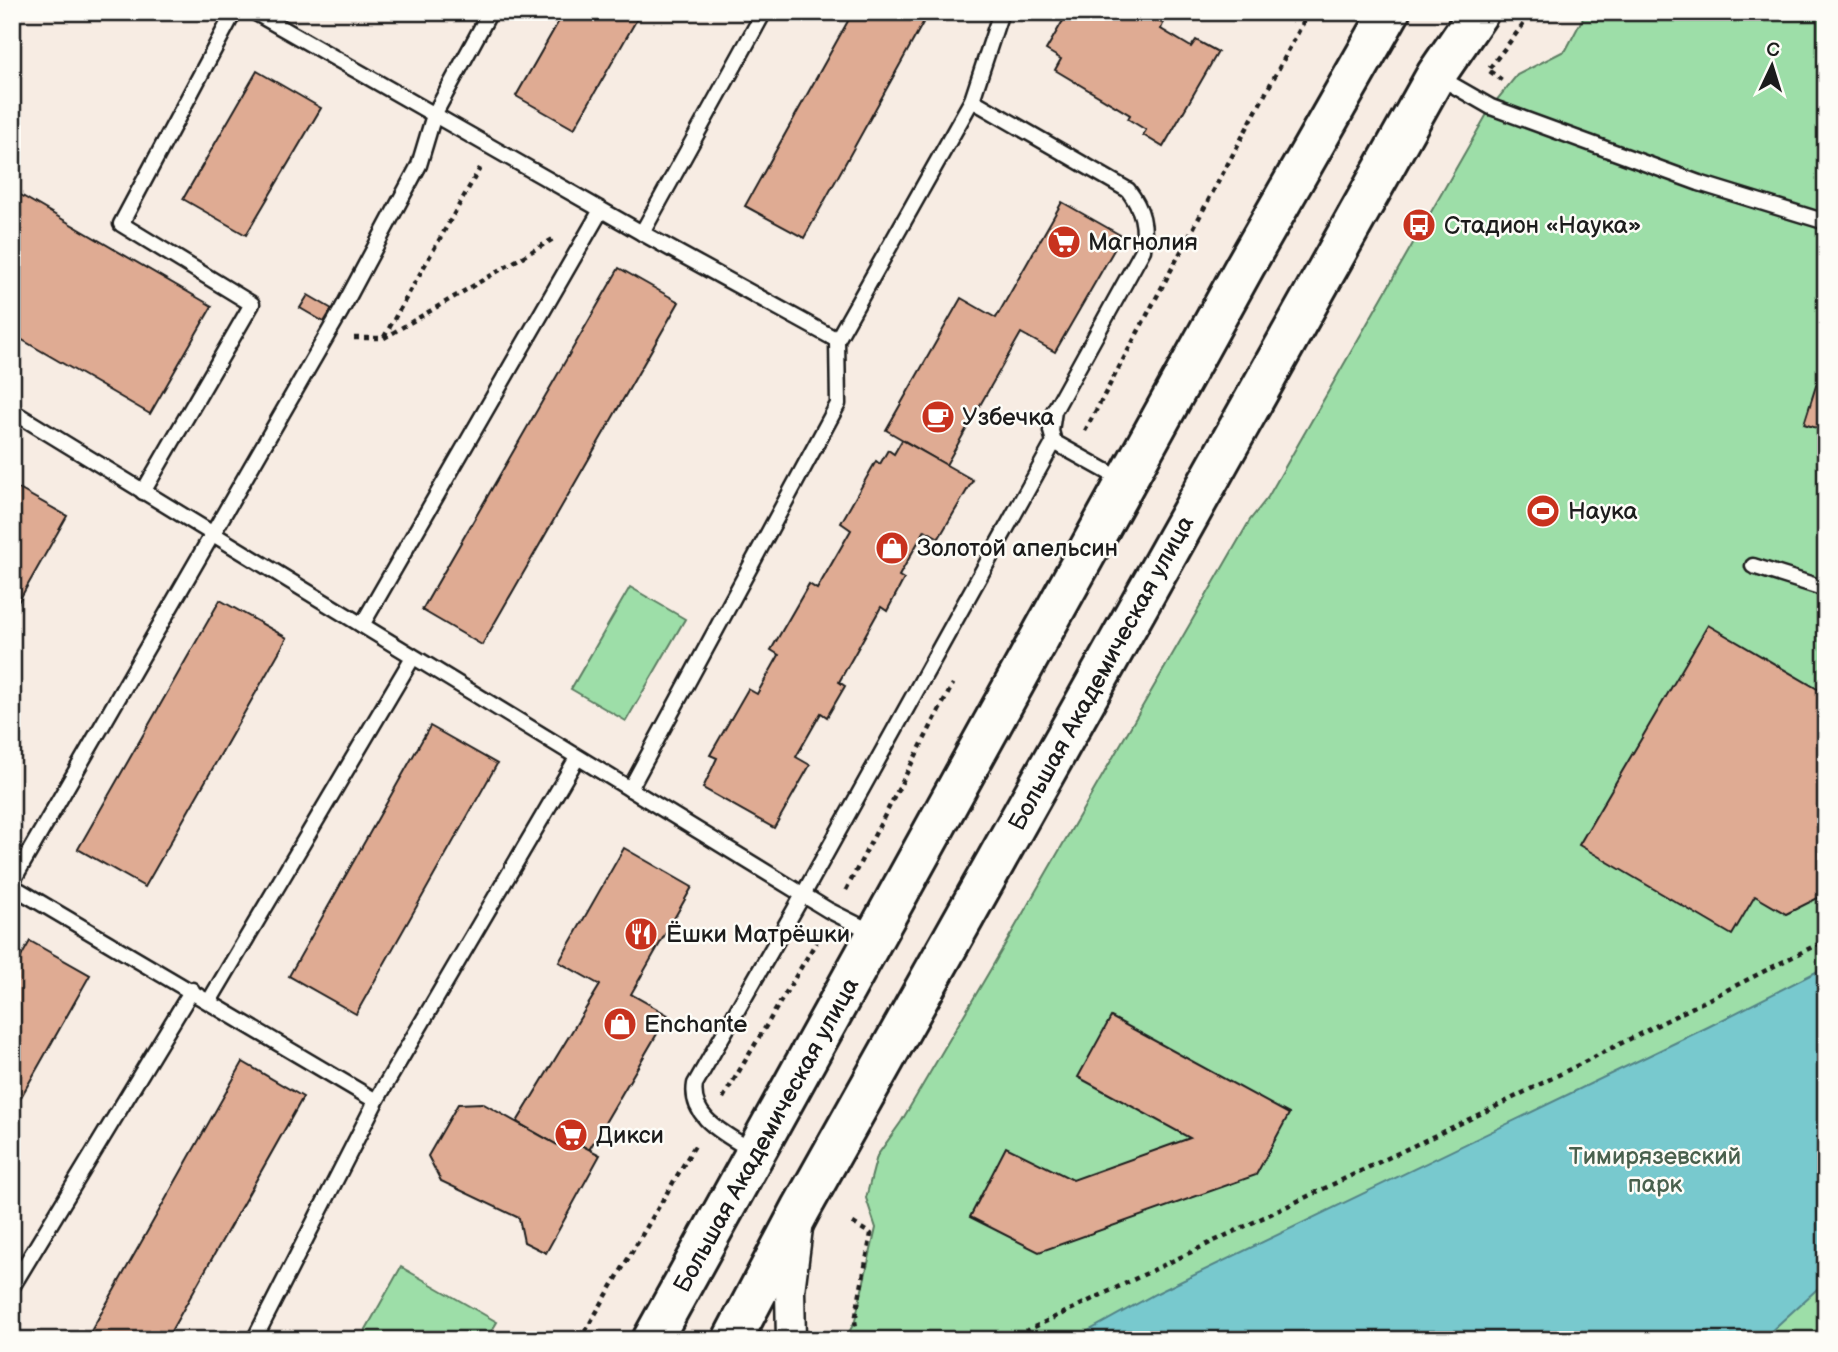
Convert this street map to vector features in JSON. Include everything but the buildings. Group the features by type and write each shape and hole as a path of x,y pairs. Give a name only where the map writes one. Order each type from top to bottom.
{"main road":[{"name":"Большая Академическая улица","path":"652,1340 1390,12"},
{"name":"Большая Академическая улица","path":"732,1340 801,1209 1436,75 1479,12"}],"street":[{"path":"791,1340 789,1291 801,1209"}],"lane":[{"path":"144,492 252,304 121,224 234,12"},
{"path":"254,12 601,211 837,340"},
{"path":"376,1101 12,884 325,338 419,165 434,115 490,12"},
{"path":"642,233 764,12"},
{"path":"630,789 838,404 837,340 972,100 1001,12"},
{"path":"1436,75 1491,107 1699,183 1826,222"},
{"path":"756,1154 696,1111 693,1097 695,1084 1054,442 1051,431 1054,411 1143,250 1146,227 1140,206 1128,190 972,100"},
{"path":"362,625 601,211"},
{"path":"12,411 803,895 878,935"},
{"path":"1054,442 1127,482"},
{"path":"1753,566 1826,589"},
{"path":"210,1000 413,657"},
{"path":"254,1340 376,1101 577,758"},
{"path":"12,1287 192,990"}],"path":[{"path":"1502,80 1488,70 1533,12"},
{"path":"384,338 491,148"},
{"path":"325,338 384,338 601,211"},
{"path":"1007,1340 1503,1103 1826,940"},
{"path":"853,1223 871,1234 855,1321 858,1340"}],"green space":[{"name":"Наука","path":"1586,12 1826,12 1826,1340 845,1340 855,1321 876,1228 866,1198 877,1156 901,1122 992,967 1250,520 1268,497 1491,107 1517,75 1566,50"},
{"path":"630,587 685,619 626,721 571,689"},
{"path":"401,1267 497,1322 486,1340 361,1338"}],"water":[{"name":"Тимирязевский парк","path":"1826,967 1826,1281 1768,1334 1742,1340 1072,1340 1155,1294 1708,1027"}],"place":[{"name":"Стадион «Наука»","path":"1419,225"},
{"name":"Магнолия","path":"1064,242"},
{"name":"Узбечка","path":"938,417"},
{"name":"Наука","path":"1543,511"},
{"name":"Золотой апельсин","path":"892,548"},
{"name":"Ёшки Матрёшки","path":"641,934"},
{"name":"Enchante","path":"620,1024"},
{"name":"Дикси","path":"571,1135"}]}
